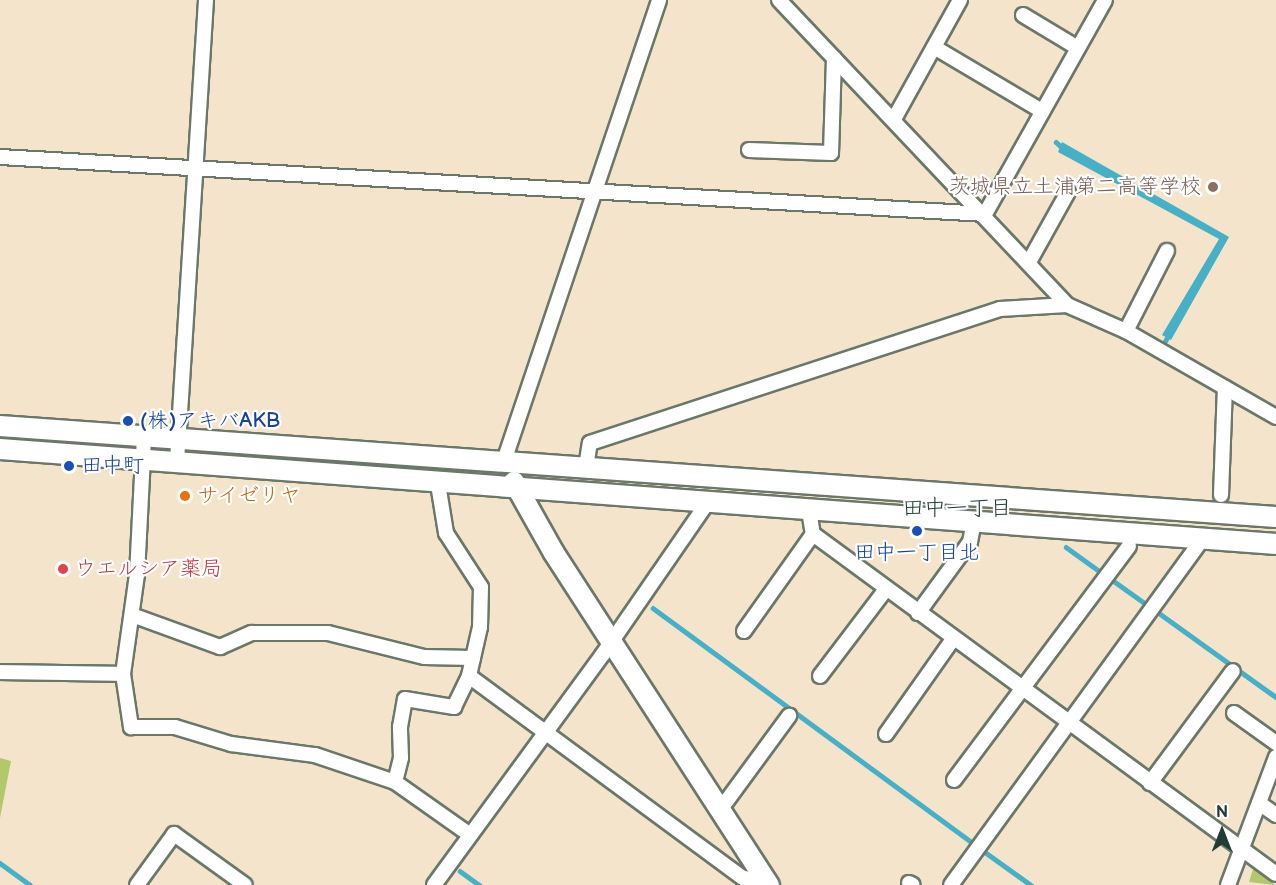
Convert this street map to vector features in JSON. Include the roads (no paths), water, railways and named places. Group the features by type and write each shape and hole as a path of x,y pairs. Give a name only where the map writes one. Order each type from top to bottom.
{"street":[{"path":"177,461 206,0"},
{"path":"659,0 504,461 517,489 612,642 767,883"},
{"path":"779,0 985,214 1067,305 1126,331 1276,417"},
{"path":"894,119 960,0"},
{"path":"985,214 1105,0"},
{"path":"1023,15 1078,48"},
{"path":"934,47 1042,111"},
{"path":"749,150 831,153 834,58"},
{"path":"0,157 985,214"},
{"path":"1029,262 1068,192"},
{"path":"1126,331 1167,251"},
{"path":"586,467 590,443 1000,309 1067,305"},
{"path":"1221,495 1224,388"},
{"path":"0,426 1276,517"},
{"path":"144,436 132,615 123,674 131,728 175,728 231,744 315,755 395,782 470,835"},
{"path":"0,449 177,461 438,484 1276,544"},
{"path":"395,782 401,758 400,727 405,699 454,707 469,676 473,658 481,587 446,533 438,484"},
{"path":"434,885 612,642 707,503"},
{"path":"809,510 813,534 1276,874"},
{"path":"918,613 970,542 975,522"},
{"path":"744,630 813,534"},
{"path":"951,885 1202,539"},
{"path":"954,780 1129,546"},
{"path":"820,676 886,588"},
{"path":"132,615 220,647 252,633 328,633 424,657 473,658"},
{"path":"886,734 953,639"},
{"path":"1150,783 1233,671"},
{"path":"0,672 123,674"},
{"path":"469,676 744,878 767,883"},
{"path":"1234,713 1276,742"},
{"path":"720,810 789,716"},
{"path":"1228,885 1276,757"},
{"path":"1259,803 1276,815"},
{"path":"137,885 174,834 245,885"}],"water":[{"path":"1062,142 1229,237 1171,340 1162,335 1219,239 1058,152"}],"waterway":[{"path":"1056,142 1065,150"},
{"path":"1164,343 1170,332"},
{"path":"1066,547 1102,573"},
{"path":"1111,579 1146,604"},
{"path":"653,608 972,842"},
{"path":"1159,613 1276,697"},
{"path":"985,852 1031,885"},
{"path":"0,863 30,885"},
{"path":"460,871 479,885"}],"place":[{"name":"茨城県立土浦第二高等学校","path":"1213,187"},
{"name":"(株)アキバAKB","path":"128,421"},
{"name":"田中町","path":"69,466"},
{"name":"サイゼリヤ","path":"185,496"},
{"name":"田中一丁目北","path":"917,531"},
{"name":"ウエルシア薬局","path":"63,569"}],"district":[{"name":"田中一丁目","path":"957,509"}]}
